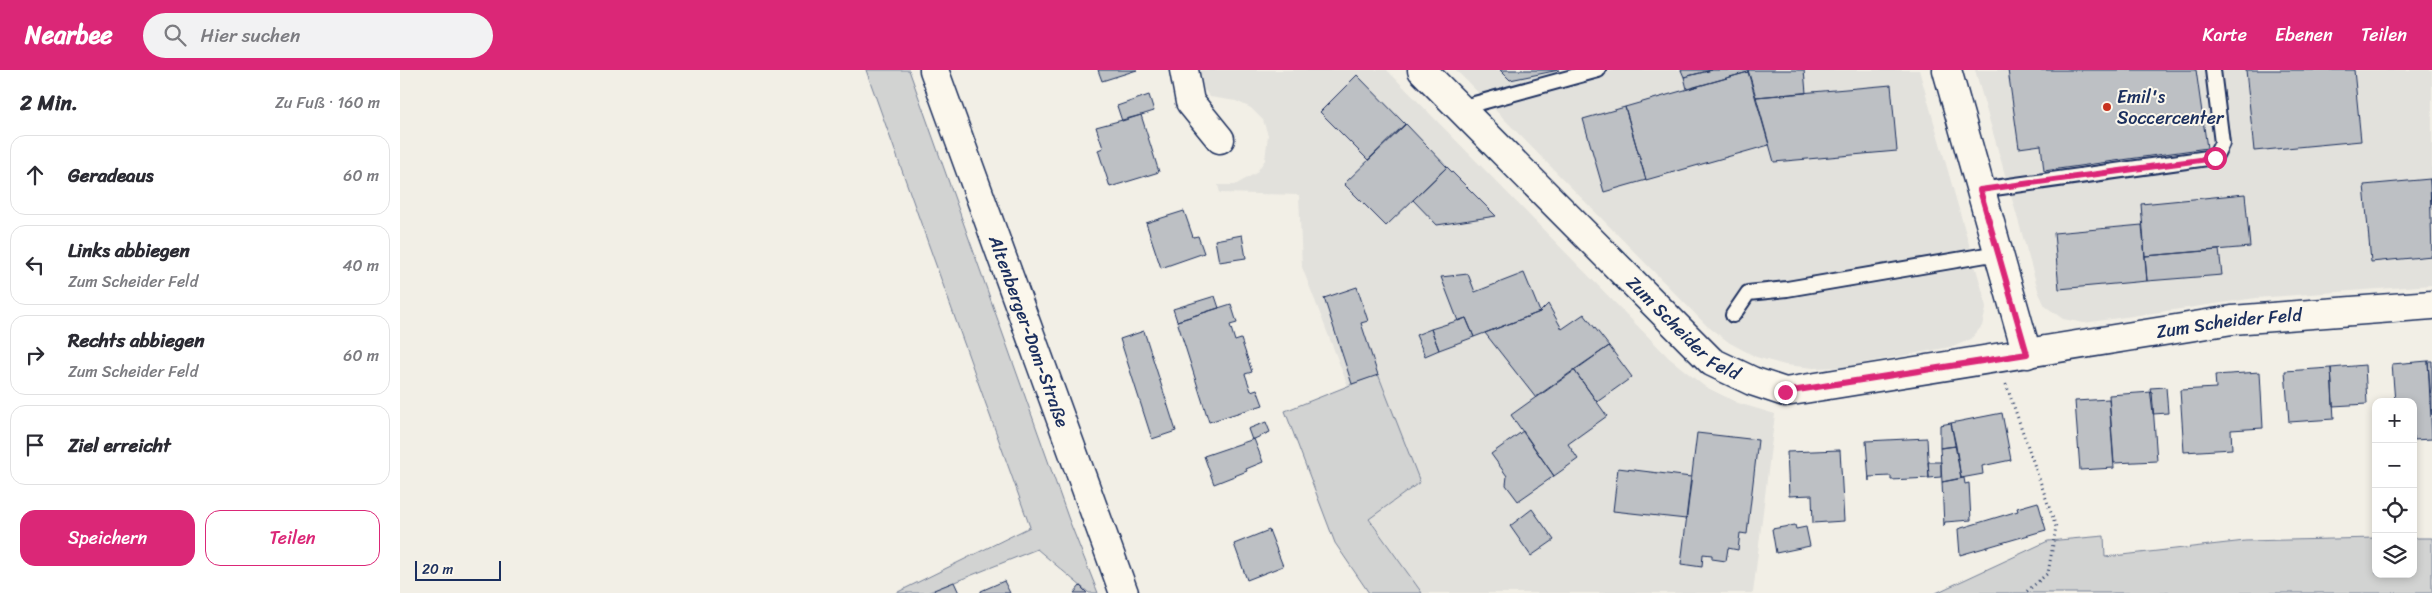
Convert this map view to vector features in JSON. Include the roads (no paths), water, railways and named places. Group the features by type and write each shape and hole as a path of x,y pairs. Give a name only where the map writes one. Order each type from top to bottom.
{"street":[{"name":"Altenberger-Dom-Straße","path":"934,70 1124,593"},
{"path":"1184,70 1190,102 1220,139"},
{"name":"Zum Scheider Feld","path":"1422,70 1712,362 1752,381 1785,392 1997,360 2232,320 2432,306"},
{"path":"1947,70 2027,354"}],"lane":[{"path":"1460,108 1598,70"},
{"path":"1980,190 2215,158 2222,143 2213,70"},
{"path":"1733,315 1748,293 1787,289 1998,253"}],"place":[{"name":"Emil's Soccercenter","path":"2107,107"}]}
